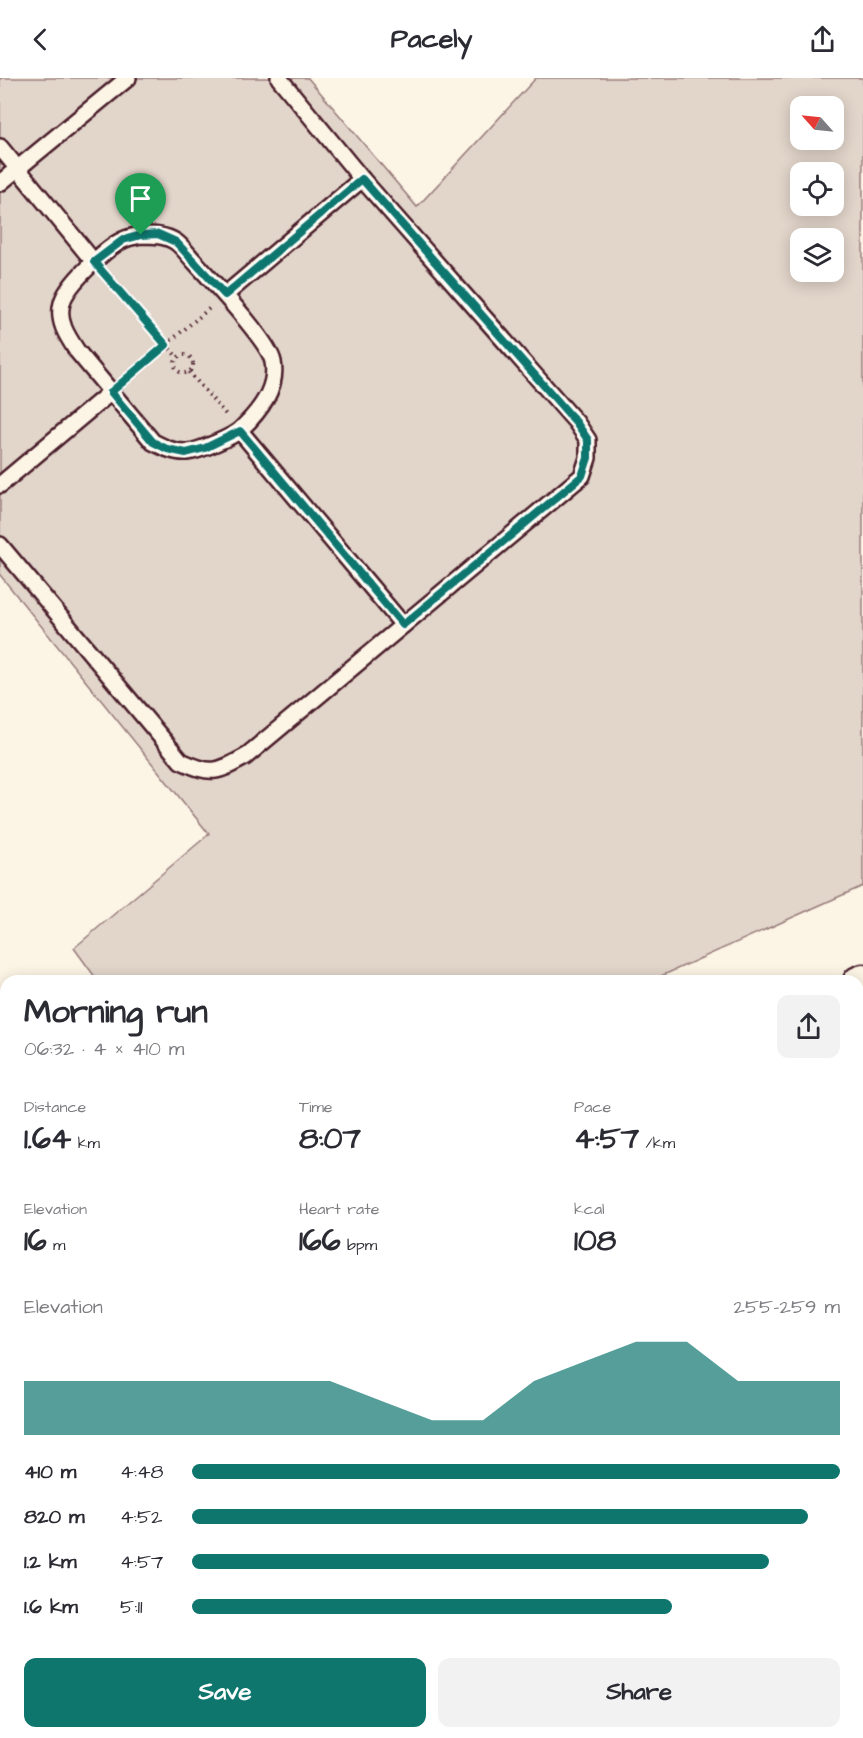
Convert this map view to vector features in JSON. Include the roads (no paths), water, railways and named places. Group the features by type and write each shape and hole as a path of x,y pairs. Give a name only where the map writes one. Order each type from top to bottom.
{"lane":[{"path":"0,183 128,78"},
{"path":"0,544 181,761 202,771 221,770 245,757 582,476 588,458 588,440 576,422 362,179 279,78"},
{"path":"0,147 94,262"},
{"path":"225,295 362,179"},
{"path":"158,234 176,242 225,295 265,345 273,360 274,376 268,396 240,431 205,448 186,453 167,449 153,442 71,343 61,319 62,302 72,285 94,262 123,240 141,235 158,234"},
{"path":"0,485 111,392"},
{"path":"240,431 403,625"}]}
